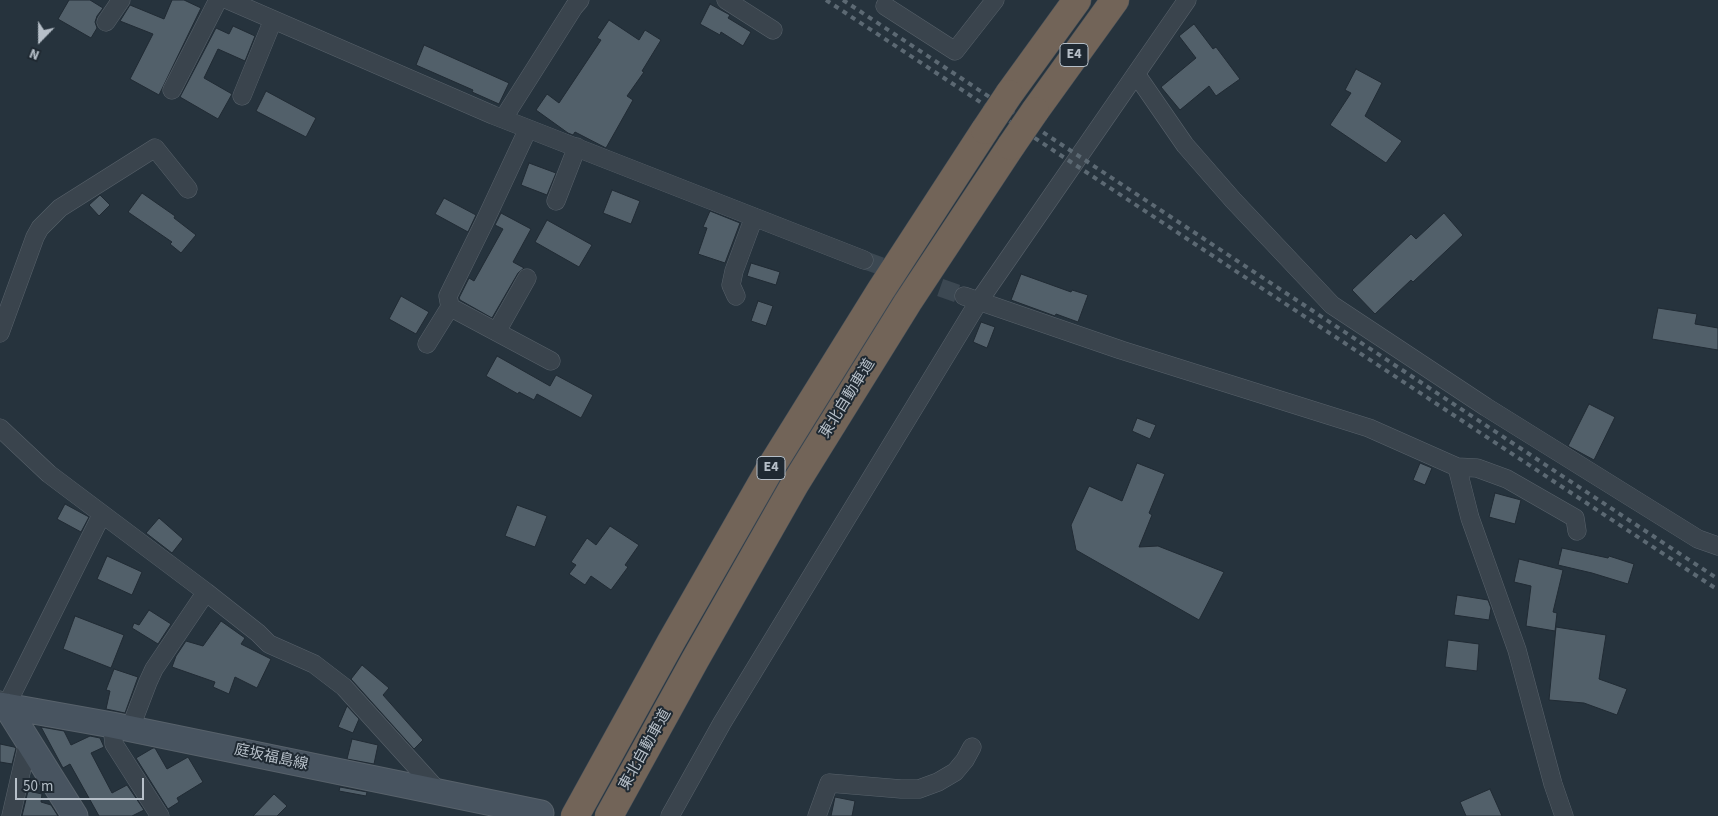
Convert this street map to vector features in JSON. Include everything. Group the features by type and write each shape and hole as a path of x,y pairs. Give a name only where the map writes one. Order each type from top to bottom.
{"highway":[{"name":"東北自動車道","path":"575,816 671,642 772,467 881,290 985,130 1077,0"},
{"name":"東北自動車道","path":"610,816 695,660 795,484 908,302 1034,111 1115,0"}],"main road":[{"name":"庭坂福島線","path":"2,704 541,813"},
{"path":"2,704 75,816"}],"street":[{"path":"106,22 121,0"},
{"path":"172,90 218,0"},
{"path":"228,0 503,119 864,260"},
{"path":"503,119 580,0"},
{"path":"726,0 773,30"},
{"path":"885,6 955,51 995,0"},
{"path":"670,816 722,723 971,299 1136,74 1177,4"},
{"path":"242,96 273,20"},
{"path":"1136,74 1185,145 1233,200 1332,304 1486,407 1698,539 1718,546"},
{"path":"426,344 450,307 448,296 528,129"},
{"path":"556,201 577,147"},
{"path":"0,332 35,236 40,228 60,208 155,148 188,189"},
{"path":"736,296 732,285 734,271 754,217"},
{"path":"497,331 527,278"},
{"path":"971,299 1121,350 1369,428 1457,467 1477,468 1507,479 1575,518 1577,532"},
{"path":"450,307 551,361"},
{"path":"0,428 49,474 206,592 269,644 314,664 344,687 440,793"},
{"path":"1457,467 1470,518 1517,650 1553,784 1564,816"},
{"path":"2,704 102,514"},
{"path":"160,816 114,744 121,727 154,670 206,592"},
{"path":"11,816 28,742"},
{"path":"817,816 829,782 919,789 938,782 955,772 965,760 972,747"}],"building":[{"path":"69,0 90,0 103,8 97,16 95,22 97,28 91,38 58,19"},
{"path":"172,0 184,0 201,8 159,95 130,79 153,34 120,21 130,5 164,19"},
{"path":"710,4 730,15 728,18 751,32 743,46 721,32 720,35 700,24"},
{"path":"609,20 639,40 645,30 661,40 642,71 644,72 627,96 633,100 606,148 575,132 573,135 568,133 536,110 547,94 559,103 601,40 597,38"},
{"path":"1194,24 1213,49 1216,47 1240,79 1216,96 1209,86 1180,110 1161,87 1196,58 1179,36"},
{"path":"233,26 255,36 245,61 218,49 204,78 232,94 218,119 180,97 216,28 229,34"},
{"path":"424,45 509,83 499,104 472,92 473,90 416,65"},
{"path":"1356,69 1382,83 1365,116 1402,141 1386,163 1330,125 1351,93 1345,90"},
{"path":"266,91 316,118 306,137 256,111"},
{"path":"529,163 556,173 547,195 521,185"},
{"path":"612,190 640,201 631,224 603,213"},
{"path":"142,193 175,216 174,218 196,235 181,253 170,244 172,242 128,212"},
{"path":"100,195 110,205 99,216 89,205"},
{"path":"444,198 476,215 468,232 435,214"},
{"path":"710,211 740,223 725,263 698,254 707,228 703,227"},
{"path":"501,213 531,229 513,262 524,268 518,273 492,318 459,298 469,278 474,281 503,229 495,225"},
{"path":"1444,213 1463,235 1413,282 1411,280 1375,314 1352,290 1411,234 1416,239"},
{"path":"547,220 592,245 579,267 535,242"},
{"path":"751,263 780,272 776,285 747,276"},
{"path":"1021,274 1071,292 1072,290 1088,295 1078,322 1011,300"},
{"path":"401,296 429,312 416,334 389,319"},
{"path":"758,301 773,306 766,326 751,321"},
{"path":"1658,308 1697,314 1695,324 1718,328 1718,350 1652,339"},
{"path":"981,322 995,327 987,348 973,342"},
{"path":"497,356 550,386 556,375 593,395 581,418 537,394 534,400 519,392 518,394 486,376"},
{"path":"1589,404 1615,417 1594,460 1568,446"},
{"path":"1137,418 1156,425 1150,439 1132,431"},
{"path":"1137,463 1165,474 1149,513 1152,515 1139,547 1158,546 1224,572 1199,620 1076,550 1071,525 1089,486 1122,501"},
{"path":"1420,463 1432,468 1425,485 1413,480"},
{"path":"1495,493 1521,500 1515,524 1489,517"},
{"path":"65,504 89,517 81,532 57,519"},
{"path":"517,505 547,516 535,547 505,536"},
{"path":"159,518 183,539 172,553 146,533"},
{"path":"610,526 639,545 625,565 628,567 611,590 591,576 585,585 569,574 576,565 571,562 587,538 596,545"},
{"path":"1562,548 1608,558 1609,556 1634,564 1628,584 1558,565"},
{"path":"107,556 142,572 132,595 97,579"},
{"path":"1519,559 1563,570 1553,612 1557,613 1555,631 1526,626 1531,586 1514,582"},
{"path":"1457,595 1488,600 1491,608 1489,620 1454,615"},
{"path":"149,610 171,624 158,644 132,628 134,623 139,625"},
{"path":"75,616 124,635 111,668 63,649"},
{"path":"221,621 245,638 241,644 271,659 257,688 235,677 229,694 213,687 215,682 172,667 176,656 186,641 203,646"},
{"path":"1556,627 1606,635 1599,679 1627,689 1617,715 1584,703 1549,700"},
{"path":"1448,640 1479,644 1477,671 1445,667"},
{"path":"362,665 389,688 383,695 423,740 414,749 351,679"},
{"path":"114,669 138,677 125,713 106,709 110,691 106,690"},
{"path":"347,706 359,719 353,733 338,727"},
{"path":"41,727 64,731 71,745 90,736 100,738 104,747 91,753 112,793 127,785 144,810 132,816 99,816 70,764 63,768"},
{"path":"352,739 378,745 374,764 347,759"},
{"path":"0,744 16,748 12,764 0,762"},
{"path":"155,748 167,769 188,757 203,782 177,798 179,802 168,809 136,758"},
{"path":"340,787 367,792 366,796 339,791"},
{"path":"1490,789 1502,816 1466,816 1460,802"},
{"path":"28,791 42,794 41,802 51,805 58,816 22,816"},
{"path":"274,794 287,806 277,816 253,816"},
{"path":"835,797 855,801 852,816 831,816"}],"tunnel":[{"path":"864,260 964,296"}],"railway":[{"path":"826,0 1718,590"},
{"path":"843,0 1718,579"}]}
